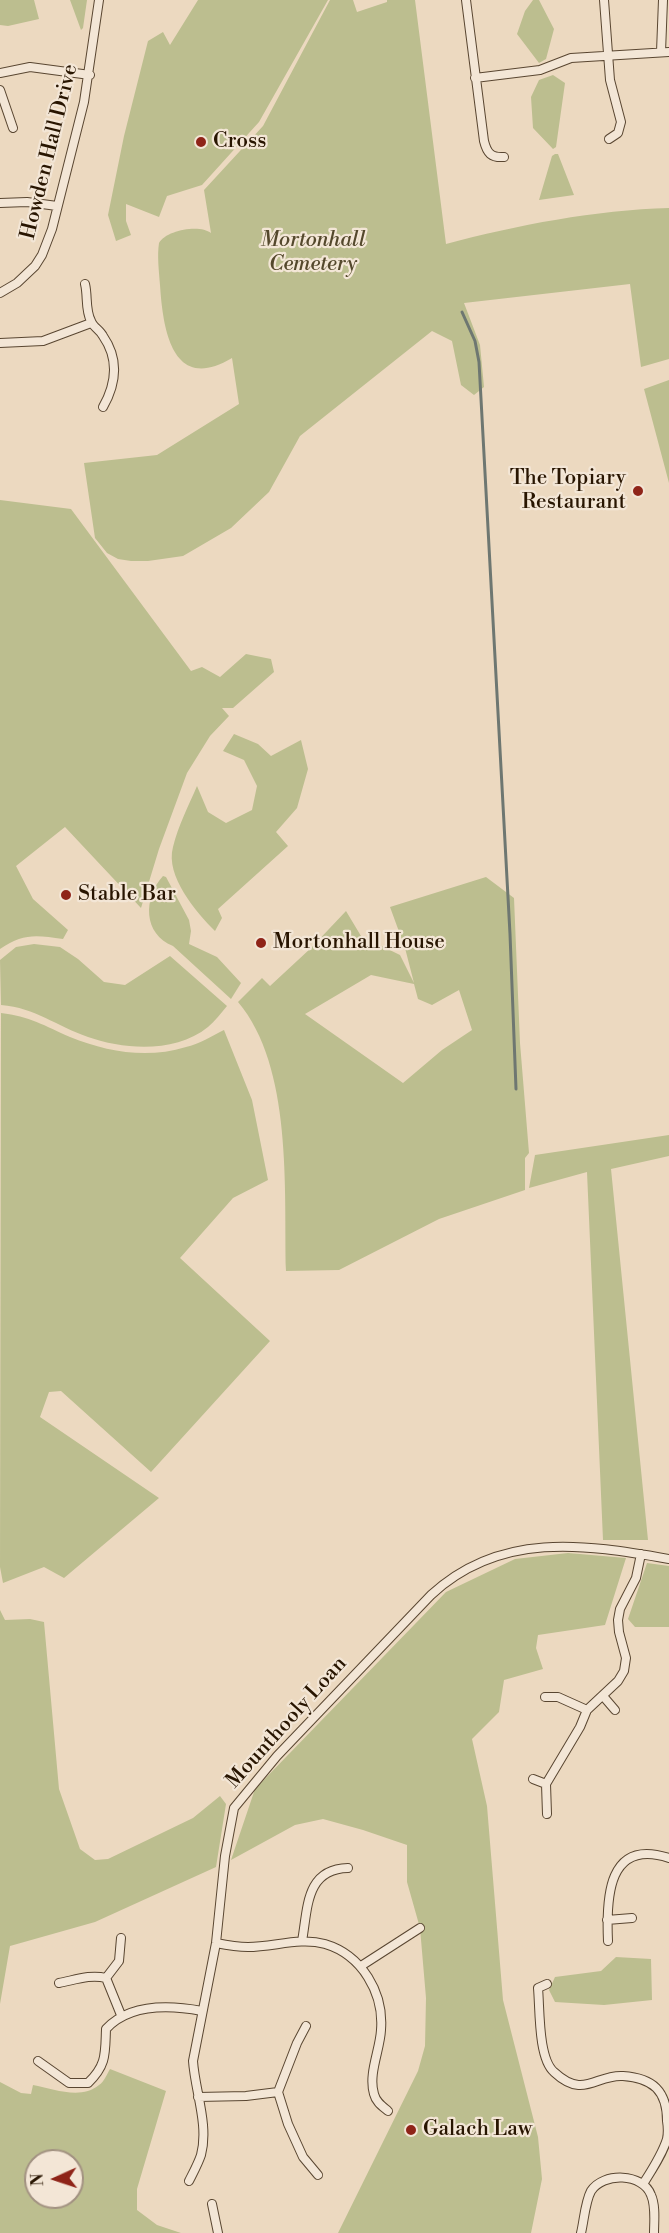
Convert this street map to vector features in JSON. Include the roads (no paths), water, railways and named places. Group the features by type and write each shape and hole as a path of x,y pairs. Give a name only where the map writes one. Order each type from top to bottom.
{"street":[{"name":"Howden Hall Drive","path":"0,293 17,283 39,260 52,229 90,75 99,0"},
{"path":"466,0 486,150 496,158 504,157"},
{"path":"603,0 611,89 621,122 618,134 609,138"},
{"path":"476,78 540,70 571,58 665,52 663,0"},
{"path":"0,73 30,67 90,75"},
{"path":"0,90 13,128"},
{"path":"0,203 27,202 57,206"},
{"path":"85,284 91,323 104,337 114,365 112,392 103,407"},
{"path":"0,343 43,341 91,323"},
{"name":"Mounthooly Loan","path":"189,2181 201,2154 203,2127 193,2061 216,1943 225,1856 234,1809 277,1756 447,1580 465,1569 497,1556 534,1547 570,1546 669,1559"},
{"path":"547,1814 546,1784 580,1727 587,1710 618,1681 624,1671 626,1658 618,1620 620,1609 636,1578 641,1554"},
{"path":"603,1696 615,1710"},
{"path":"545,1697 558,1697 587,1710"},
{"path":"533,1779 546,1784"},
{"path":"609,1941 607,1920 615,1873 622,1863 639,1853 656,1854 669,1858"},
{"path":"302,1941 311,1888 323,1876 336,1868 348,1868"},
{"path":"607,1920 632,1918"},
{"path":"361,1966 420,1928"},
{"path":"106,1978 119,1962 120,1938"},
{"path":"216,1943 247,1947 302,1941 326,1944 361,1966 376,1993 381,2012 373,2093 377,2101 388,2111"},
{"path":"59,1983 84,1977 106,1978"},
{"path":"106,1978 122,2015"},
{"path":"548,1984 538,1988 543,2044 552,2071 566,2081 578,2085 621,2075 636,2078 654,2086 662,2093 668,2104 668,2137 643,2184"},
{"path":"38,2061 69,2083 88,2083 105,2061 106,2029 122,2015 166,2007 202,2011"},
{"path":"306,2026 278,2092 288,2124 303,2157 318,2175"},
{"path":"198,2097 246,2096 278,2092"},
{"path":"581,2233 591,2192 600,2182 615,2178 633,2180 643,2184 651,2195 654,2233"},
{"path":"212,2204 218,2233"}],"waterway":[{"path":"462,312 475,341 479,362 510,934 516,1089"}],"place":[{"name":"Cross","path":"201,142"},
{"name":"The Topiary Restaurant","path":"638,491"},
{"name":"Stable Bar","path":"66,895"},
{"name":"Mortonhall House","path":"261,943"},
{"name":"Galach Law","path":"411,2130"}],"park label":[{"name":"Mortonhall Cemetery","path":"313,253"}]}
